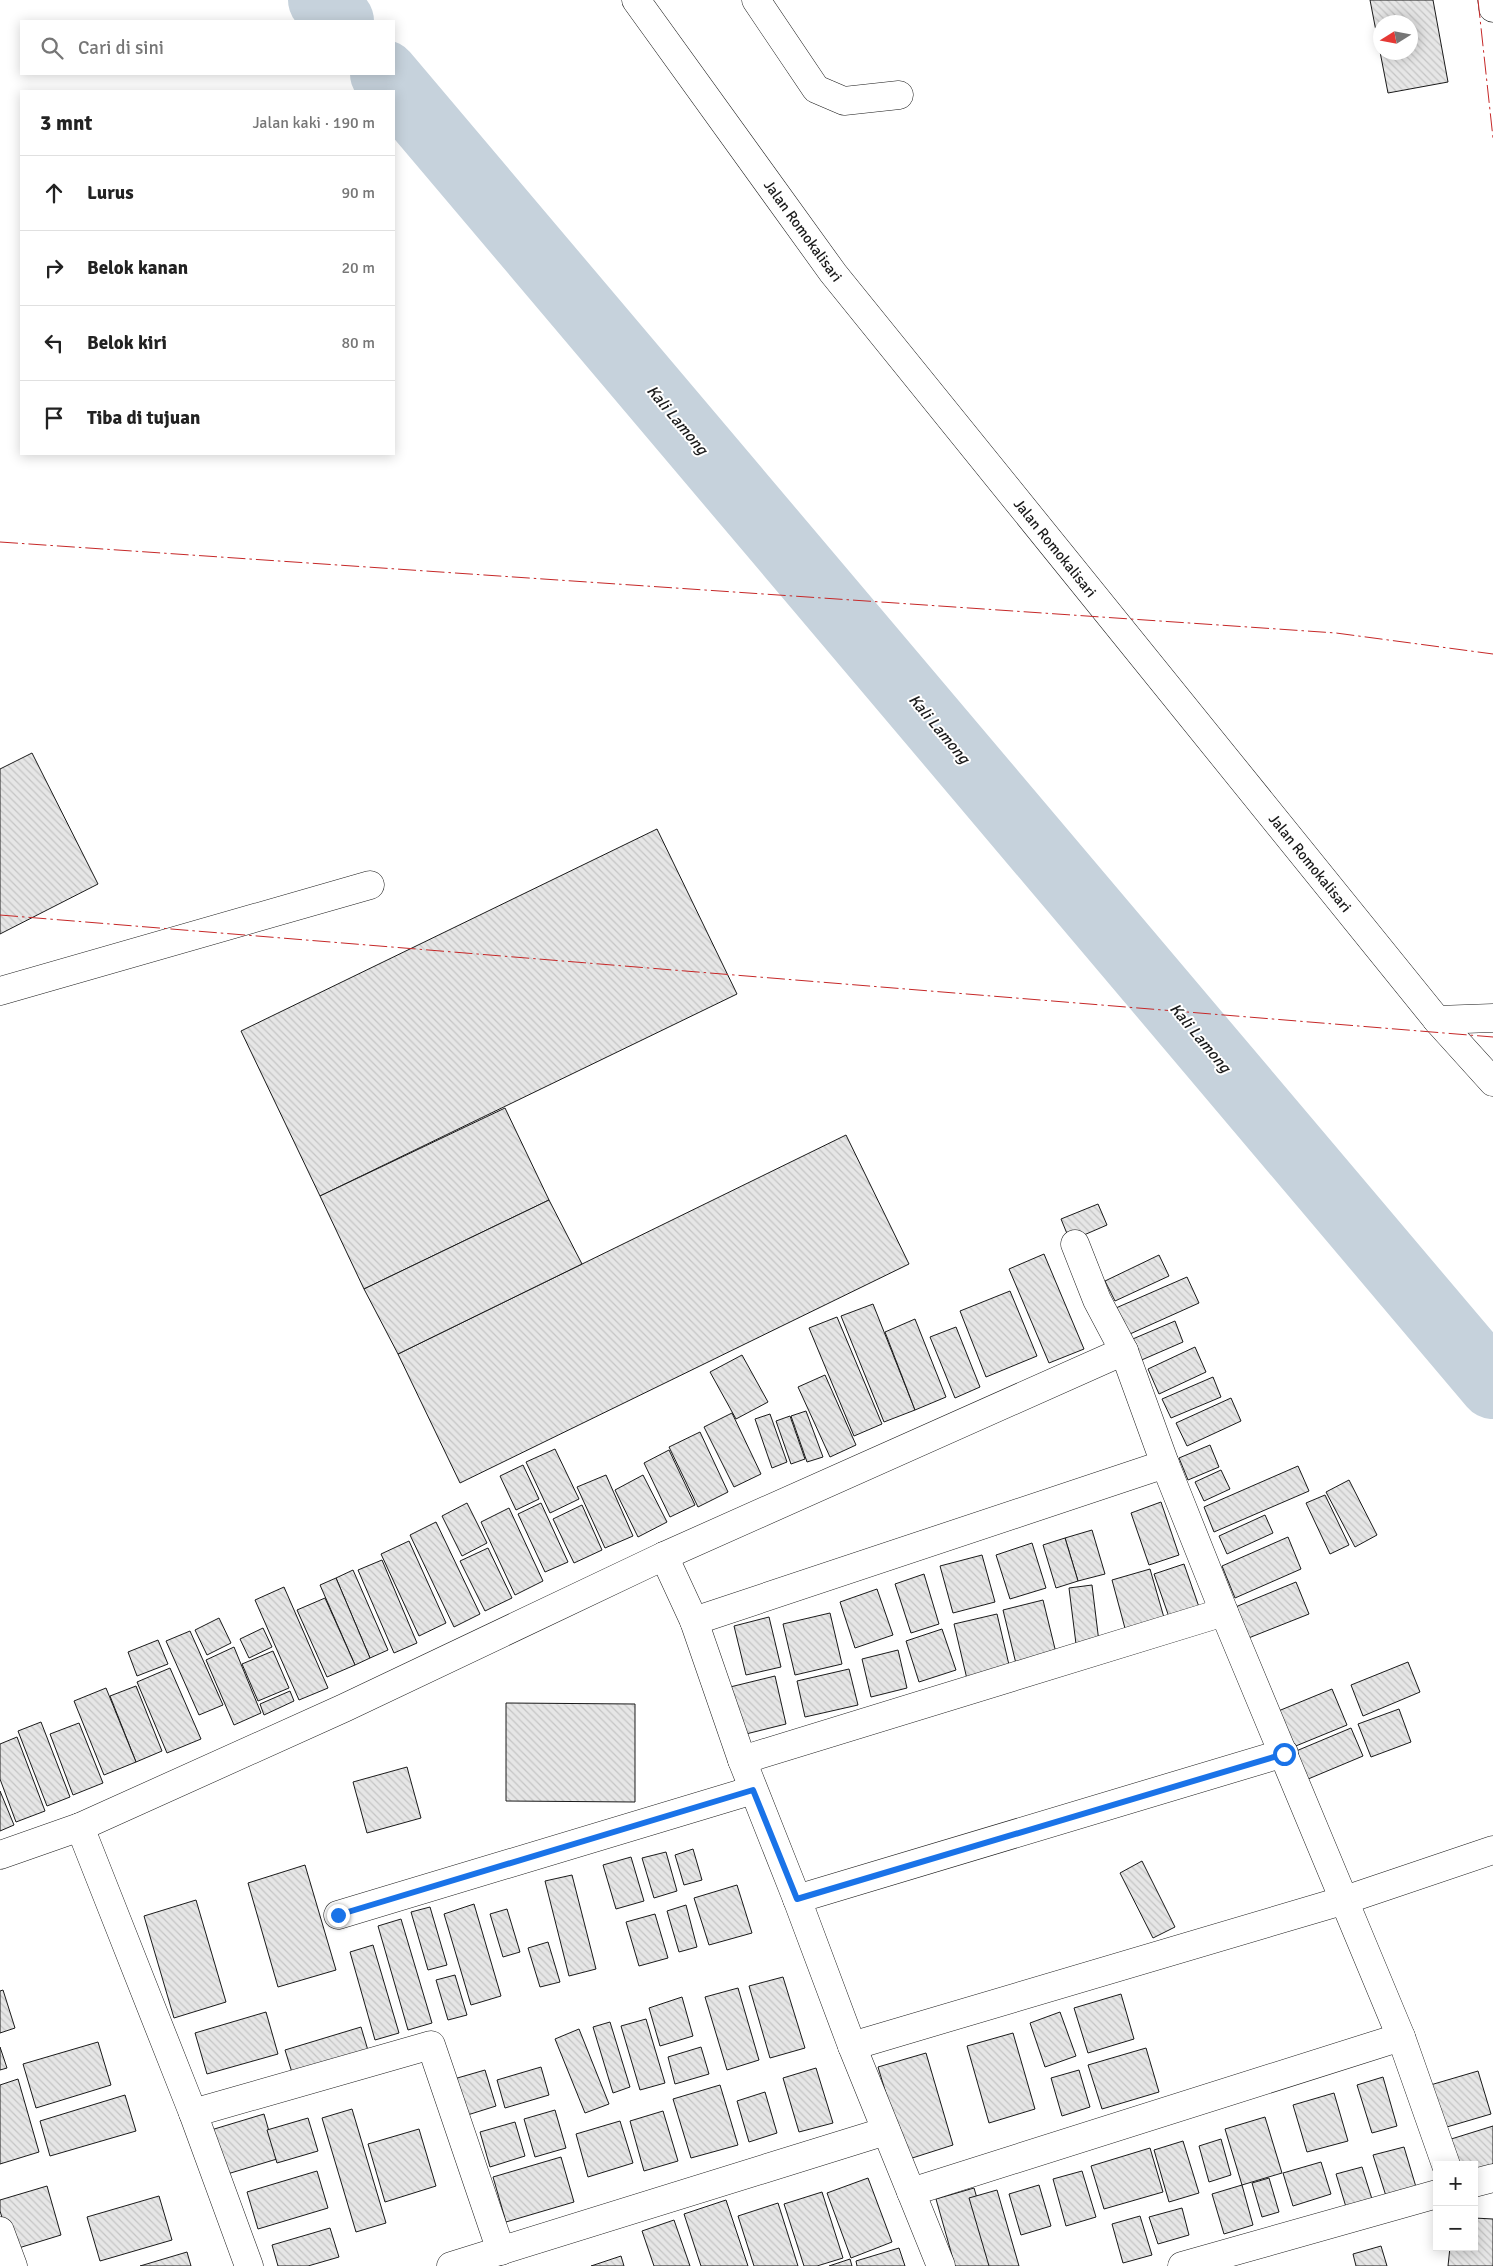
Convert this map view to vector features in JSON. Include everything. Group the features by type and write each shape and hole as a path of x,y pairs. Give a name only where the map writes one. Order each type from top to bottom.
{"street":[{"name":"Jalan Romokalisari","path":"636,0 833,273 1437,1020 1493,1082"},
{"path":"756,0 816,89 844,101 899,95"},
{"path":"1492,0 1493,8"},
{"path":"0,991 370,885"},
{"path":"1437,1020 1493,1018"},
{"path":"1075,1244 1097,1300 1124,1351 1165,1464 1224,1612 1401,2037 1445,2161"},
{"path":"0,1854 80,1827 344,1708 664,1556 1124,1351"},
{"path":"694,1621 1165,1464"},
{"path":"664,1556 694,1621 753,1790 797,1899 852,2046 941,2266"},
{"path":"742,1760 1224,1612"},
{"path":"797,1899 1284,1754"},
{"path":"338,1915 753,1790"},
{"path":"80,1827 193,2113 249,2266"},
{"path":"852,2046 1345,1900 1493,1850"},
{"path":"911,2192 1401,2037"},
{"path":"193,2113 431,2045 502,2251"},
{"path":"451,2266 886,2131"},
{"path":"1478,2182 1493,2178"},
{"path":"1182,2266 1433,2195"},
{"path":"0,2231 13,2266"}],"building":[{"path":"1370,0 1433,0 1448,82 1388,93 1382,60 1418,60 1418,15 1373,16"},
{"path":"32,753 98,884 0,934 0,769"},
{"path":"657,829 737,994 320,1196 241,1031"},
{"path":"505,1108 549,1200 364,1289 320,1196"},
{"path":"846,1135 909,1264 460,1483 398,1354"},
{"path":"549,1200 582,1264 398,1354 364,1289"},
{"path":"1098,1204 1107,1225 1070,1241 1061,1219"},
{"path":"1044,1254 1084,1349 1049,1363 1009,1269"},
{"path":"1159,1255 1169,1276 1115,1301 1105,1281"},
{"path":"1187,1277 1199,1303 1121,1338 1109,1311"},
{"path":"1010,1291 1037,1356 986,1377 960,1311"},
{"path":"873,1304 915,1410 884,1422 841,1316"},
{"path":"837,1317 882,1424 854,1436 809,1328"},
{"path":"915,1319 946,1397 915,1410 885,1332"},
{"path":"1175,1321 1183,1342 1137,1362 1128,1341"},
{"path":"956,1327 980,1387 955,1398 930,1337"},
{"path":"1195,1347 1206,1372 1159,1394 1148,1369"},
{"path":"742,1355 768,1402 736,1419 710,1372"},
{"path":"825,1375 856,1445 830,1457 798,1387"},
{"path":"1213,1377 1221,1397 1171,1418 1162,1399"},
{"path":"1231,1398 1241,1421 1187,1446 1176,1423"},
{"path":"806,1411 823,1457 807,1462 791,1416"},
{"path":"732,1413 761,1474 734,1487 704,1427"},
{"path":"770,1414 787,1462 772,1468 755,1419"},
{"path":"790,1416 805,1459 791,1464 776,1421"},
{"path":"700,1432 728,1492 698,1507 669,1447"},
{"path":"1210,1445 1219,1467 1188,1480 1179,1458"},
{"path":"555,1449 579,1499 550,1513 526,1462"},
{"path":"669,1450 695,1505 670,1517 644,1463"},
{"path":"523,1465 539,1499 516,1510 500,1476"},
{"path":"1298,1466 1309,1491 1214,1532 1204,1507"},
{"path":"1221,1470 1230,1489 1204,1501 1195,1482"},
{"path":"606,1475 633,1536 605,1548 577,1487"},
{"path":"643,1475 667,1522 638,1537 615,1490"},
{"path":"1349,1480 1377,1535 1355,1547 1326,1492"},
{"path":"1325,1495 1349,1545 1330,1554 1306,1503"},
{"path":"1161,1502 1179,1555 1149,1565 1131,1513"},
{"path":"467,1503 487,1543 462,1556 442,1516"},
{"path":"541,1503 568,1562 545,1572 518,1514"},
{"path":"582,1505 602,1550 574,1563 553,1519"},
{"path":"509,1508 543,1581 515,1595 481,1522"},
{"path":"1265,1515 1273,1533 1227,1554 1219,1536"},
{"path":"436,1522 480,1614 454,1627 410,1535"},
{"path":"1092,1530 1105,1574 1078,1581 1065,1538"},
{"path":"1288,1537 1301,1569 1235,1598 1222,1566"},
{"path":"1065,1538 1078,1581 1056,1588 1043,1545"},
{"path":"409,1541 446,1623 419,1636 381,1554"},
{"path":"1032,1543 1046,1588 1010,1599 996,1555"},
{"path":"488,1548 512,1598 485,1611 460,1561"},
{"path":"982,1555 995,1602 953,1613 940,1566"},
{"path":"382,1560 417,1643 394,1653 358,1570"},
{"path":"1184,1564 1199,1607 1169,1617 1154,1574"},
{"path":"1150,1569 1165,1621 1126,1632 1112,1580"},
{"path":"353,1570 388,1650 370,1658 336,1578"},
{"path":"924,1574 939,1624 911,1633 895,1584"},
{"path":"336,1578 370,1658 355,1665 320,1585"},
{"path":"1296,1582 1309,1614 1246,1639 1233,1608"},
{"path":"1092,1585 1099,1642 1076,1644 1069,1588"},
{"path":"284,1587 328,1688 299,1700 255,1600"},
{"path":"877,1589 893,1635 855,1648 840,1602"},
{"path":"325,1598 355,1665 327,1677 297,1610"},
{"path":"1043,1600 1058,1661 1018,1672 1003,1610"},
{"path":"830,1613 842,1664 795,1675 783,1624"},
{"path":"997,1614 1010,1669 967,1679 954,1624"},
{"path":"769,1617 781,1667 746,1675 734,1626"},
{"path":"219,1618 231,1643 207,1655 195,1630"},
{"path":"263,1628 272,1647 249,1658 240,1639"},
{"path":"942,1629 956,1670 919,1682 906,1641"},
{"path":"190,1631 223,1705 199,1715 166,1641"},
{"path":"158,1640 168,1664 137,1676 128,1652"},
{"path":"234,1647 261,1713 234,1725 206,1660"},
{"path":"898,1650 907,1688 871,1697 862,1659"},
{"path":"273,1651 289,1688 258,1701 242,1664"},
{"path":"1408,1662 1420,1692 1363,1716 1351,1685"},
{"path":"170,1668 201,1739 167,1753 137,1682"},
{"path":"849,1669 858,1705 805,1717 797,1681"},
{"path":"775,1676 786,1724 738,1736 726,1688"},
{"path":"136,1686 162,1751 136,1762 110,1696"},
{"path":"106,1688 136,1762 104,1775 74,1701"},
{"path":"1332,1689 1347,1725 1286,1750 1271,1714"},
{"path":"290,1691 294,1701 264,1715 260,1704"},
{"path":"506,1703 635,1704 635,1802 506,1801"},
{"path":"1399,1709 1411,1742 1371,1757 1358,1724"},
{"path":"41,1722 70,1797 47,1806 18,1731"},
{"path":"79,1723 103,1783 73,1795 50,1734"},
{"path":"1351,1728 1363,1756 1301,1782 1289,1754"},
{"path":"17,1737 45,1811 16,1822 0,1779 0,1744"},
{"path":"407,1767 421,1818 367,1833 353,1782"},
{"path":"0,1791 14,1825 0,1831"},
{"path":"693,1849 702,1880 684,1885 675,1855"},
{"path":"666,1852 677,1891 654,1898 642,1858"},
{"path":"631,1857 644,1901 616,1909 603,1865"},
{"path":"1142,1861 1175,1927 1153,1938 1120,1873"},
{"path":"305,1865 336,1970 278,1987 248,1883"},
{"path":"572,1875 596,1969 569,1976 545,1881"},
{"path":"737,1885 752,1933 709,1945 694,1898"},
{"path":"196,1900 226,2002 174,2018 144,1916"},
{"path":"474,1904 501,1996 471,2005 444,1914"},
{"path":"686,1905 697,1947 679,1952 667,1911"},
{"path":"430,1907 447,1965 428,1970 411,1912"},
{"path":"507,1909 520,1952 503,1957 490,1914"},
{"path":"655,1914 668,1958 639,1966 626,1922"},
{"path":"401,1919 432,2023 408,2030 378,1926"},
{"path":"548,1942 560,1982 540,1987 528,1948"},
{"path":"373,1945 399,2033 375,2040 350,1952"},
{"path":"455,1975 467,2015 448,2020 436,1980"},
{"path":"783,1977 805,2048 770,2058 749,1986"},
{"path":"738,1988 759,2060 727,2070 705,1997"},
{"path":"3,1990 15,2028 0,2033 0,1991"},
{"path":"1121,1994 1134,2039 1088,2053 1074,2008"},
{"path":"682,1997 693,2036 660,2046 649,2008"},
{"path":"266,2012 278,2054 207,2074 195,2033"},
{"path":"1060,2012 1076,2056 1045,2067 1030,2023"},
{"path":"646,2019 665,2083 640,2090 621,2026"},
{"path":"610,2022 630,2087 613,2093 593,2027"},
{"path":"361,2027 370,2057 294,2079 285,2050"},
{"path":"579,2029 609,2104 585,2113 555,2039"},
{"path":"1013,2033 1035,2109 989,2123 967,2046"},
{"path":"98,2042 111,2085 36,2108 23,2064"},
{"path":"0,2047 7,2068 0,2070"},
{"path":"701,2047 709,2074 675,2084 668,2057"},
{"path":"1146,2048 1159,2092 1102,2109 1088,2065"},
{"path":"926,2053 953,2145 906,2160 878,2067"},
{"path":"541,2067 549,2095 505,2108 497,2080"},
{"path":"816,2068 833,2123 799,2132 783,2078"},
{"path":"485,2070 496,2106 458,2118 447,2081"},
{"path":"1079,2070 1090,2107 1062,2116 1051,2078"},
{"path":"1478,2071 1491,2114 1440,2129 1427,2086"},
{"path":"1383,2077 1397,2126 1372,2133 1357,2085"},
{"path":"18,2079 39,2152 0,2164 0,2085"},
{"path":"720,2085 738,2145 691,2158 673,2099"},
{"path":"765,2092 777,2133 749,2142 737,2101"},
{"path":"1334,2093 1348,2141 1307,2152 1293,2105"},
{"path":"125,2095 136,2131 50,2156 40,2121"},
{"path":"352,2109 386,2223 356,2232 322,2118"},
{"path":"555,2110 566,2148 535,2157 524,2119"},
{"path":"663,2111 678,2161 644,2171 630,2121"},
{"path":"264,2114 277,2159 224,2175 211,2130"},
{"path":"1265,2117 1282,2173 1242,2185 1225,2129"},
{"path":"308,2118 318,2151 277,2163 267,2130"},
{"path":"620,2121 633,2163 588,2177 576,2134"},
{"path":"515,2122 525,2156 490,2167 480,2132"},
{"path":"1493,2126 1493,2164 1478,2169 1478,2161 1454,2161 1448,2140"},
{"path":"419,2129 436,2186 385,2202 368,2144"},
{"path":"1221,2139 1231,2175 1209,2182 1199,2146"},
{"path":"1183,2141 1199,2193 1169,2202 1154,2150"},
{"path":"1404,2147 1416,2187 1386,2196 1373,2155"},
{"path":"1150,2148 1163,2192 1104,2209 1091,2166"},
{"path":"561,2157 574,2202 506,2222 493,2177"},
{"path":"1321,2162 1331,2194 1293,2206 1283,2173"},
{"path":"1362,2167 1372,2199 1346,2207 1336,2174"},
{"path":"317,2171 328,2208 258,2229 247,2192"},
{"path":"1082,2171 1096,2217 1066,2226 1053,2179"},
{"path":"868,2178 892,2242 851,2258 827,2193"},
{"path":"1269,2178 1279,2212 1262,2217 1252,2183"},
{"path":"1039,2185 1051,2226 1021,2235 1009,2194"},
{"path":"1242,2185 1253,2225 1224,2234 1212,2194"},
{"path":"47,2186 61,2235 12,2250 0,2211 0,2200"},
{"path":"974,2188 997,2266 955,2266 936,2199"},
{"path":"997,2190 1019,2266 989,2266 969,2198"},
{"path":"822,2192 843,2258 817,2266 804,2266 784,2204"},
{"path":"159,2196 172,2240 100,2261 87,2217"},
{"path":"726,2200 748,2266 701,2266 684,2214"},
{"path":"778,2203 798,2266 754,2266 738,2216"},
{"path":"1182,2208 1189,2235 1158,2244 1149,2217"},
{"path":"1140,2216 1152,2255 1123,2263 1112,2224"},
{"path":"1478,2218 1493,2219 1493,2266 1448,2266 1450,2251 1478,2251"},
{"path":"674,2220 690,2266 654,2266 642,2231"},
{"path":"330,2228 339,2257 308,2266 278,2266 272,2245"},
{"path":"1381,2246 1387,2266 1356,2266 1353,2254"},
{"path":"899,2248 905,2266 857,2266 856,2261"},
{"path":"187,2252 191,2266 140,2266"},
{"path":"621,2256 624,2266 591,2266"},
{"path":"850,2259 852,2266 829,2266"}],"waterway":[{"name":"Kali Lamong","path":"322,0 339,20"},
{"name":"Kali Lamong","path":"385,75 1493,1385"}],"power":[{"path":"1478,0 1493,138"},
{"path":"0,542 1336,633 1493,654"},
{"path":"0,915 1493,1037"}],"route":[{"path":"338,1915 753,1790 797,1899 1284,1754"}]}
